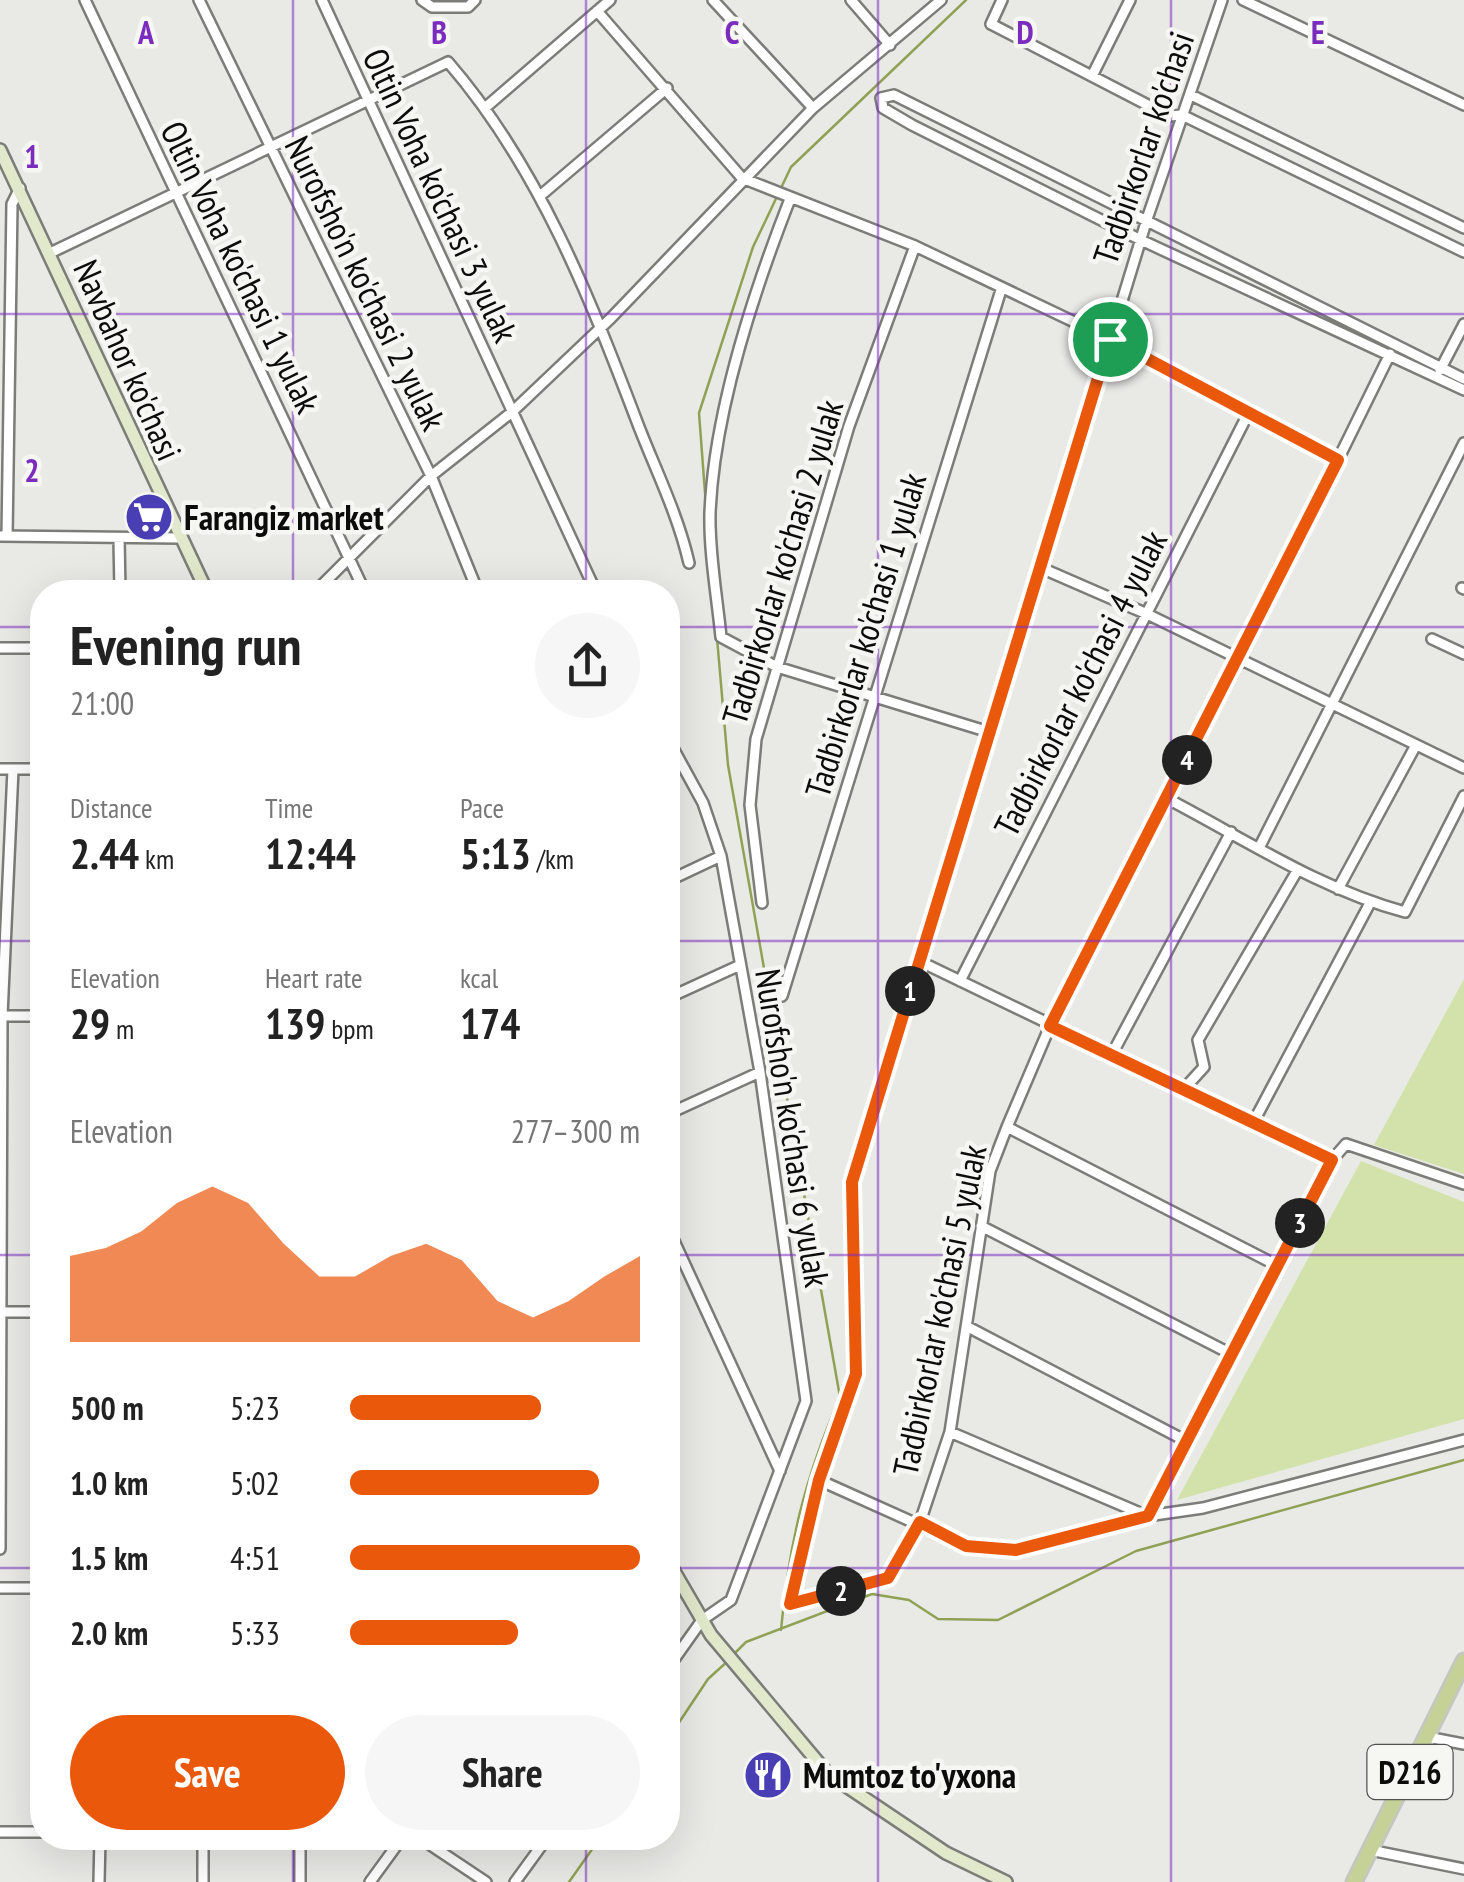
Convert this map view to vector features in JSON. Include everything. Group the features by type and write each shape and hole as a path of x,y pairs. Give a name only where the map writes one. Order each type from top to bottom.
{"main road":[{"name":"Navbahor ko'chasi","path":"0,150 200,580"},
{"path":"680,1582 711,1635 827,1772 946,1852 1006,1882"},
{"name":"D216","path":"1354,1882 1464,1661"}],"street":[{"name":"Oltin Voha ko'chasi 1 yulak","path":"84,0 361,580"},
{"name":"Nurofsho'n ko'chasi 2 yulak","path":"199,0 430,476 473,580"},
{"name":"Oltin Voha ko'chasi 3 yulak","path":"322,0 590,580"},
{"path":"422,0 432,7 468,8 475,0"},
{"path":"486,107 610,0"},
{"path":"713,0 812,108"},
{"path":"851,0 890,44"},
{"path":"328,580 430,476 512,412 601,326 812,108 941,0"},
{"path":"1002,0 992,24 1169,116 1182,116 1464,252"},
{"path":"1092,76 1130,0"},
{"name":"Tadbirkorlar ko'chasi","path":"888,1578 790,1604 819,1480 856,1374 852,1182 1147,219 1222,0"},
{"path":"1242,0 1464,105"},
{"path":"597,11 742,178 915,246 1110,339 1338,460"},
{"path":"50,253 448,62 486,107 540,196 601,326 679,518 689,563"},
{"path":"540,196 666,88"},
{"path":"1464,379 1439,372 1390,354 1141,240 883,108 881,98 894,95 1147,219 1439,372 1464,390"},
{"path":"1190,95 1464,228"},
{"path":"20,188 12,204 3,536 179,538"},
{"path":"786,197 764,266 719,442 710,517 721,637 777,667 989,732"},
{"path":"1095,217 1104,198"},
{"name":"Tadbirkorlar ko'chasi 2 yulak","path":"762,903 750,805 756,738 849,426 915,246"},
{"name":"Tadbirkorlar ko'chasi 1 yulak","path":"782,996 1001,290"},
{"path":"1439,372 1464,324"},
{"name":"Tadbirkorlar ko'chasi 5 yulak","path":"888,1578 920,1522 950,1432 990,1171 1007,1127 1050,1026 1239,661 1390,354"},
{"name":"Tadbirkorlar ko'chasi 4 yulak","path":"960,981 1250,410"},
{"path":"1260,848 1464,444"},
{"path":"119,538 120,580"},
{"path":"1040,568 1146,614 1464,768"},
{"path":"1432,639 1464,654"},
{"path":"0,648 30,648"},
{"path":"1338,889 1416,745"},
{"name":"Nurofsho'n ko'chasi 6 yulak","path":"680,761 703,803 721,856 760,1072 806,1401 731,1600 702,1620 680,1651"},
{"path":"0,769 30,769"},
{"path":"0,1549 1,1016 14,769"},
{"path":"1166,798 1297,871 1370,903 1405,912 1464,796"},
{"path":"1112,1056 1231,832"},
{"path":"680,875 721,856"},
{"path":"1182,1090 1204,1067 1198,1040 1297,871"},
{"path":"1253,1123 1370,903"},
{"path":"919,961 1332,1160"},
{"path":"680,993 738,966"},
{"path":"1,1016 30,1016"},
{"path":"680,1109 760,1072"},
{"path":"1007,1127 1278,1266"},
{"path":"1148,1516 1332,1160 1346,1144 1464,1184"},
{"path":"981,1226 1233,1354"},
{"path":"680,1254 780,1471"},
{"path":"1,1312 30,1312"},
{"path":"968,1327 1188,1442"},
{"path":"950,1432 1148,1516"},
{"path":"819,1480 920,1522 966,1546 1016,1550 1148,1516 1203,1508 1464,1440"},
{"path":"0,1588 30,1588"},
{"path":"1427,1737 1464,1744"},
{"path":"0,1832 30,1832"},
{"path":"99,1882 100,1850"},
{"path":"203,1850 203,1882"},
{"path":"300,1850 300,1882"},
{"path":"370,1882 393,1850"},
{"path":"438,1850 486,1882"},
{"path":"515,1882 538,1850"},
{"path":"1370,1850 1464,1868"}],"green space":[{"path":"1464,979 1464,1174 1374,1145"},
{"path":"1361,1161 1464,1202 1464,1419 1177,1500"}],"waterway":[{"path":"706,506 699,413 753,247 791,167 966,0"},
{"path":"717,638 728,765 840,1397 800,1511 781,1630"},
{"path":"734,1654 746,1642 872,1594 909,1600 938,1619 998,1620 1136,1551 1464,1460"},
{"path":"680,1721 708,1679 729,1660"},
{"path":"569,1882 592,1850"}],"place":[{"name":"Farangiz market","path":"149,517"},
{"name":"Mumtoz to'yxona","path":"768,1775"}],"route":[{"path":"1110,339 1338,460 1050,1026 1332,1160 1148,1516 1016,1550 966,1546 920,1522 888,1578 790,1604 819,1480 856,1374 852,1182 1110,339"}]}
